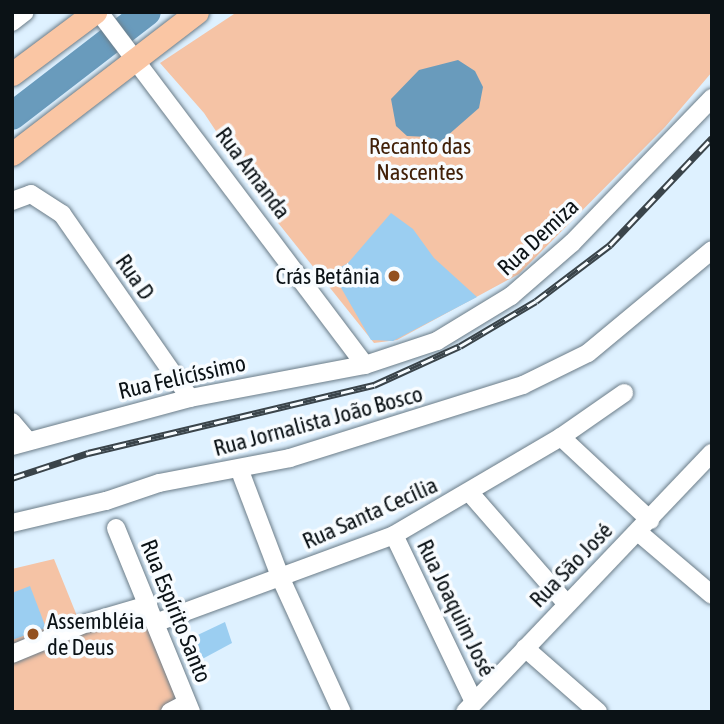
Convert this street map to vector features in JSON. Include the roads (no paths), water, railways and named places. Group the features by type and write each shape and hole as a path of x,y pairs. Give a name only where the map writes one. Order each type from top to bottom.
{"main road":[{"path":"12,154 131,53 197,12"},
{"path":"12,74 100,16"}],"street":[{"path":"12,22 25,12"},
{"name":"Rua Amanda","path":"100,16 131,53 365,365"},
{"name":"Rua Demiza","path":"365,365 437,341 511,296 572,243 712,98"},
{"name":"Rua D","path":"12,201 31,194 62,214 190,398"},
{"name":"Rua Jornalista João Bosco","path":"12,523 106,501 159,483 240,471 469,404 589,353 712,250"},
{"name":"Rua Felicíssimo","path":"20,444 190,398 365,365"},
{"name":"Rua Santa Cecília","path":"155,623 281,579 394,535 470,493 561,437 624,393"},
{"path":"12,422 20,444"},
{"path":"561,437 712,595"},
{"name":"Rua São José","path":"469,707 712,453"},
{"path":"240,471 281,579 342,712"},
{"path":"470,493 567,604"},
{"name":"Rua Espírito Santo","path":"116,528 189,707"},
{"name":"Rua Joaquim José","path":"394,535 469,707"},
{"path":"12,654 87,623 148,606"},
{"path":"525,648 598,712"},
{"path":"170,712 189,707"}],"water":[{"path":"458,60 475,71 483,87 479,108 439,143 428,137 407,136 396,126 391,99 419,70"}],"waterway":[{"path":"12,116 147,12"}],"railway":[{"path":"12,478 88,453 374,385 460,346 536,301 610,245 712,138"}],"place":[{"name":"Crás Betânia","path":"394,276"},
{"name":"Assembléia de Deus","path":"33,634"}],"park label":[{"name":"Recanto das Nascentes","path":"420,159"}]}
